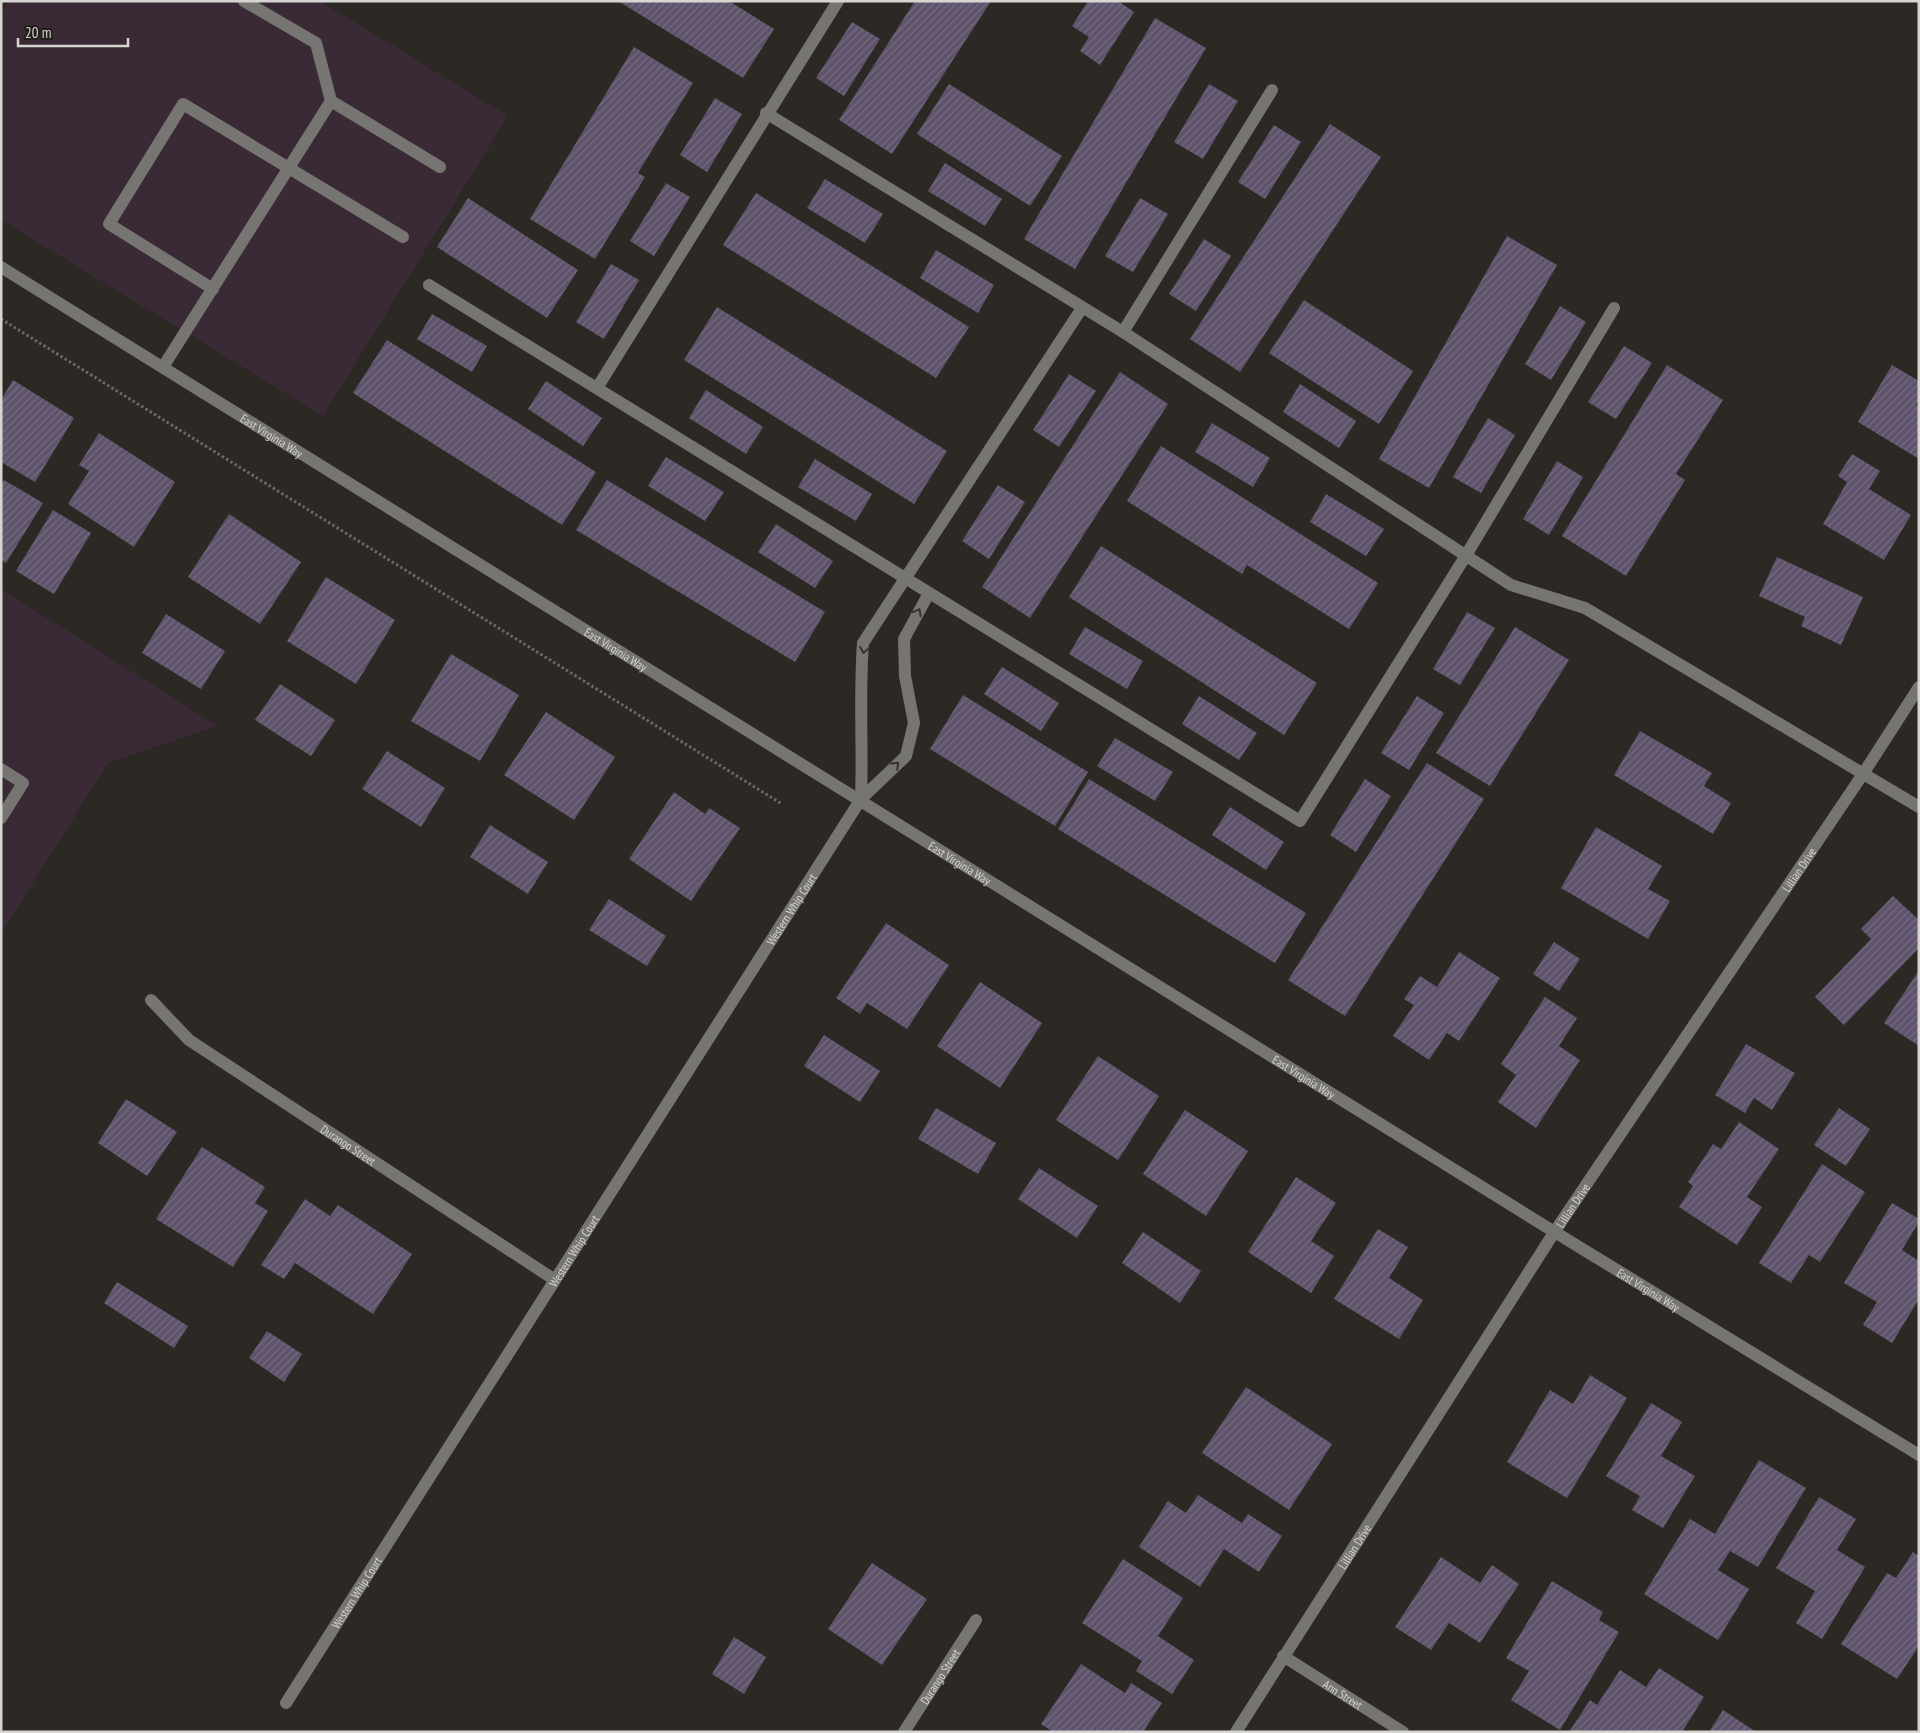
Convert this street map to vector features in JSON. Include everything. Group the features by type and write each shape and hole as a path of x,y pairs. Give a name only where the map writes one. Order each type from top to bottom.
{"street":[{"path":"244,1 316,43 331,101 440,167"},
{"path":"597,388 766,113 838,1"},
{"path":"1123,332 1272,90"},
{"path":"163,367 331,101"},
{"path":"213,290 109,224 183,104 288,170 403,237"},
{"path":"766,113 1123,332 1357,482 1465,557 1511,585 1585,608 1919,807"},
{"name":"East Virginia Way","path":"1,267 1919,1455"},
{"path":"429,285 1300,821 1465,557 1614,308"},
{"path":"861,799 863,745 860,686 864,644 1082,308"},
{"name":"Western Whip Court","path":"286,1703 861,799 906,756 914,723 905,676 904,639 928,593"},
{"name":"Lillian Drive","path":"1236,1732 1555,1231 1863,774 1919,687"},
{"path":"1,769 23,783 1,818"},
{"name":"Durango Street","path":"151,1000 189,1040 556,1280"},
{"name":"Durango Street","path":"904,1732 976,1620"},
{"name":"Ann Street","path":"1283,1656 1403,1732"}],"path":[{"path":"1,319 782,804"}],"shaded area":[{"path":"9,1 320,1 508,116 323,416 1,220 1,14"},
{"path":"1,589 218,726 108,763 1,934"}],"building":[{"path":"618,1 729,1 774,29 743,78"},
{"path":"915,1 991,1 892,154 839,120"},
{"path":"1088,1 1118,1 1134,12 1100,65 1080,51 1089,37 1072,26"},
{"path":"1155,18 1206,48 1075,269 1024,239"},
{"path":"852,22 880,39 844,96 816,78"},
{"path":"634,47 693,83 638,173 645,177 595,259 530,219"},
{"path":"949,84 1062,156 1030,206 917,134"},
{"path":"1209,84 1238,101 1203,159 1174,142"},
{"path":"715,98 742,114 707,172 680,155"},
{"path":"1330,124 1381,157 1240,372 1190,339"},
{"path":"1274,125 1301,142 1265,199 1238,182"},
{"path":"945,163 1002,199 985,226 928,191"},
{"path":"825,179 883,214 865,243 807,208"},
{"path":"666,183 690,197 654,256 630,241"},
{"path":"756,193 969,327 936,378 723,245"},
{"path":"468,198 578,270 547,318 437,247"},
{"path":"1140,198 1168,214 1133,272 1105,256"},
{"path":"1507,236 1557,265 1429,488 1379,459"},
{"path":"1204,239 1231,256 1196,311 1169,294"},
{"path":"936,250 994,285 978,313 920,278"},
{"path":"611,264 639,280 604,339 576,322"},
{"path":"1304,300 1413,371 1379,424 1269,353"},
{"path":"1560,306 1586,322 1551,380 1525,364"},
{"path":"717,307 947,451 914,504 684,360"},
{"path":"432,314 487,346 472,372 417,339"},
{"path":"387,340 596,472 562,525 353,393"},
{"path":"1624,346 1652,363 1616,419 1588,402"},
{"path":"1667,365 1723,400 1676,474 1685,480 1626,576 1562,536"},
{"path":"1892,365 1919,381 1919,400 1916,405 1919,406 1919,459 1858,422"},
{"path":"1120,372 1168,404 1030,618 982,587"},
{"path":"1069,374 1096,391 1059,447 1033,430"},
{"path":"13,380 74,418 35,482 1,462 1,400"},
{"path":"546,381 602,418 583,446 528,409"},
{"path":"1300,384 1356,421 1339,448 1283,412"},
{"path":"706,390 763,427 746,454 689,418"},
{"path":"1488,418 1515,435 1481,493 1453,477"},
{"path":"1212,423 1270,458 1253,487 1195,452"},
{"path":"99,433 175,482 134,547 68,504 89,471 79,465"},
{"path":"1161,446 1378,583 1349,629 1247,565 1242,574 1127,501"},
{"path":"1852,454 1880,471 1869,489 1911,515 1884,560 1823,524 1847,482 1838,476"},
{"path":"666,457 724,492 705,521 648,486"},
{"path":"815,459 872,494 856,521 798,487"},
{"path":"1557,461 1583,477 1549,535 1523,519"},
{"path":"4,480 43,503 6,563 1,560 1,485"},
{"path":"607,480 825,612 795,662 576,530"},
{"path":"998,485 1025,502 989,559 962,541"},
{"path":"1326,494 1384,529 1366,556 1310,522"},
{"path":"53,510 91,533 54,594 16,571"},
{"path":"229,514 301,562 260,624 188,577"},
{"path":"776,524 833,561 815,588 758,552"},
{"path":"1101,546 1317,683 1284,735 1069,597"},
{"path":"1777,557 1863,597 1841,645 1801,626 1805,617 1759,596"},
{"path":"326,577 395,620 356,684 287,641"},
{"path":"1467,612 1495,628 1460,685 1433,669"},
{"path":"166,614 225,651 201,689 142,653"},
{"path":"1085,627 1143,661 1127,689 1069,654"},
{"path":"1515,627 1569,660 1490,786 1436,753"},
{"path":"451,654 519,695 480,761 411,721"},
{"path":"1002,667 1059,703 1041,731 984,694"},
{"path":"280,684 335,720 311,756 255,720"},
{"path":"963,695 1088,772 1055,826 930,749"},
{"path":"1199,696 1257,733 1239,760 1182,724"},
{"path":"1417,696 1444,713 1409,770 1381,753"},
{"path":"546,712 615,757 574,820 504,775"},
{"path":"1640,731 1712,773 1704,786 1731,803 1713,834 1614,775"},
{"path":"1115,738 1173,772 1155,801 1097,766"},
{"path":"387,751 445,788 421,827 362,789"},
{"path":"1427,763 1484,799 1345,1016 1288,980"},
{"path":"1089,779 1306,913 1275,963 1058,829"},
{"path":"1365,779 1391,796 1356,852 1330,835"},
{"path":"674,792 705,814 709,808 740,828 691,901 629,859"},
{"path":"1230,807 1284,842 1266,870 1212,835"},
{"path":"490,825 548,862 528,894 470,857"},
{"path":"1596,827 1662,866 1648,889 1670,901 1648,939 1561,888"},
{"path":"1893,896 1919,920 1919,948 1844,1025 1815,997 1871,939 1861,929"},
{"path":"609,899 666,936 647,966 589,930"},
{"path":"886,923 949,965 907,1029 867,1003 860,1014 836,998"},
{"path":"1554,942 1580,959 1559,991 1533,974"},
{"path":"1459,952 1500,978 1459,1041 1447,1033 1429,1060 1393,1036 1414,1005 1404,999 1420,976 1437,987"},
{"path":"1919,970 1919,1046 1884,1023"},
{"path":"980,982 1042,1023 1000,1088 937,1046"},
{"path":"1545,997 1577,1018 1559,1046 1580,1060 1536,1128 1498,1102 1516,1075 1501,1064"},
{"path":"824,1035 880,1071 860,1102 804,1066"},
{"path":"1746,1044 1795,1073 1772,1110 1754,1098 1745,1113 1715,1095"},
{"path":"1098,1056 1159,1096 1118,1160 1056,1120"},
{"path":"126,1099 177,1132 147,1176 98,1143"},
{"path":"936,1108 996,1143 978,1174 918,1139"},
{"path":"1839,1108 1870,1129 1846,1166 1814,1145"},
{"path":"1185,1110 1248,1151 1206,1216 1143,1174"},
{"path":"1739,1122 1779,1149 1747,1197 1762,1207 1737,1245 1679,1207 1693,1186 1688,1182 1713,1144 1721,1149"},
{"path":"202,1147 265,1187 255,1203 268,1211 233,1267 156,1219"},
{"path":"1822,1164 1865,1192 1820,1262 1809,1255 1791,1283 1759,1263"},
{"path":"1039,1168 1098,1206 1077,1238 1018,1199"},
{"path":"1296,1177 1336,1203 1311,1241 1334,1256 1311,1293 1248,1252"},
{"path":"305,1199 330,1216 338,1205 412,1254 373,1314 295,1263 284,1279 261,1265"},
{"path":"1892,1203 1919,1219 1902,1250 1919,1261 1919,1299 1892,1343 1863,1325 1877,1302 1844,1283"},
{"path":"1378,1229 1408,1247 1389,1278 1423,1300 1399,1339 1334,1299"},
{"path":"1143,1232 1201,1271 1180,1303 1122,1263"},
{"path":"117,1282 188,1326 174,1348 104,1303"},
{"path":"267,1331 302,1354 284,1382 249,1358"},
{"path":"1590,1375 1627,1398 1567,1498 1507,1462 1550,1390 1573,1404"},
{"path":"1246,1387 1332,1444 1289,1510 1202,1453"},
{"path":"1651,1403 1682,1422 1661,1456 1695,1476 1663,1528 1632,1510 1640,1496 1606,1476"},
{"path":"1759,1460 1806,1488 1758,1567 1730,1551 1718,1570 1749,1589 1718,1640 1644,1594 1690,1519 1715,1534"},
{"path":"1198,1495 1242,1523 1248,1514 1282,1536 1259,1572 1224,1549 1200,1587 1139,1547 1168,1501 1186,1513"},
{"path":"1819,1497 1856,1519 1837,1550 1865,1567 1822,1639 1796,1623 1815,1591 1776,1568"},
{"path":"1913,1552 1919,1556 1919,1646 1897,1679 1841,1644 1887,1573 1896,1578"},
{"path":"1441,1557 1480,1583 1492,1565 1519,1584 1480,1643 1449,1623 1431,1650 1395,1627"},
{"path":"1123,1559 1183,1598 1158,1636 1194,1660 1172,1694 1136,1671 1142,1661 1082,1623"},
{"path":"872,1563 927,1599 882,1665 828,1629"},
{"path":"1552,1581 1603,1612 1599,1620 1619,1632 1560,1730 1511,1700 1529,1671 1506,1658"},
{"path":"734,1637 766,1657 744,1694 712,1674"},
{"path":"1081,1664 1125,1693 1131,1683 1162,1703 1143,1732 1053,1732 1041,1724"},
{"path":"1659,1668 1704,1697 1682,1732 1569,1732 1590,1700 1597,1705 1620,1670 1646,1687"},
{"path":"1723,1710 1756,1732 1709,1732"}]}
